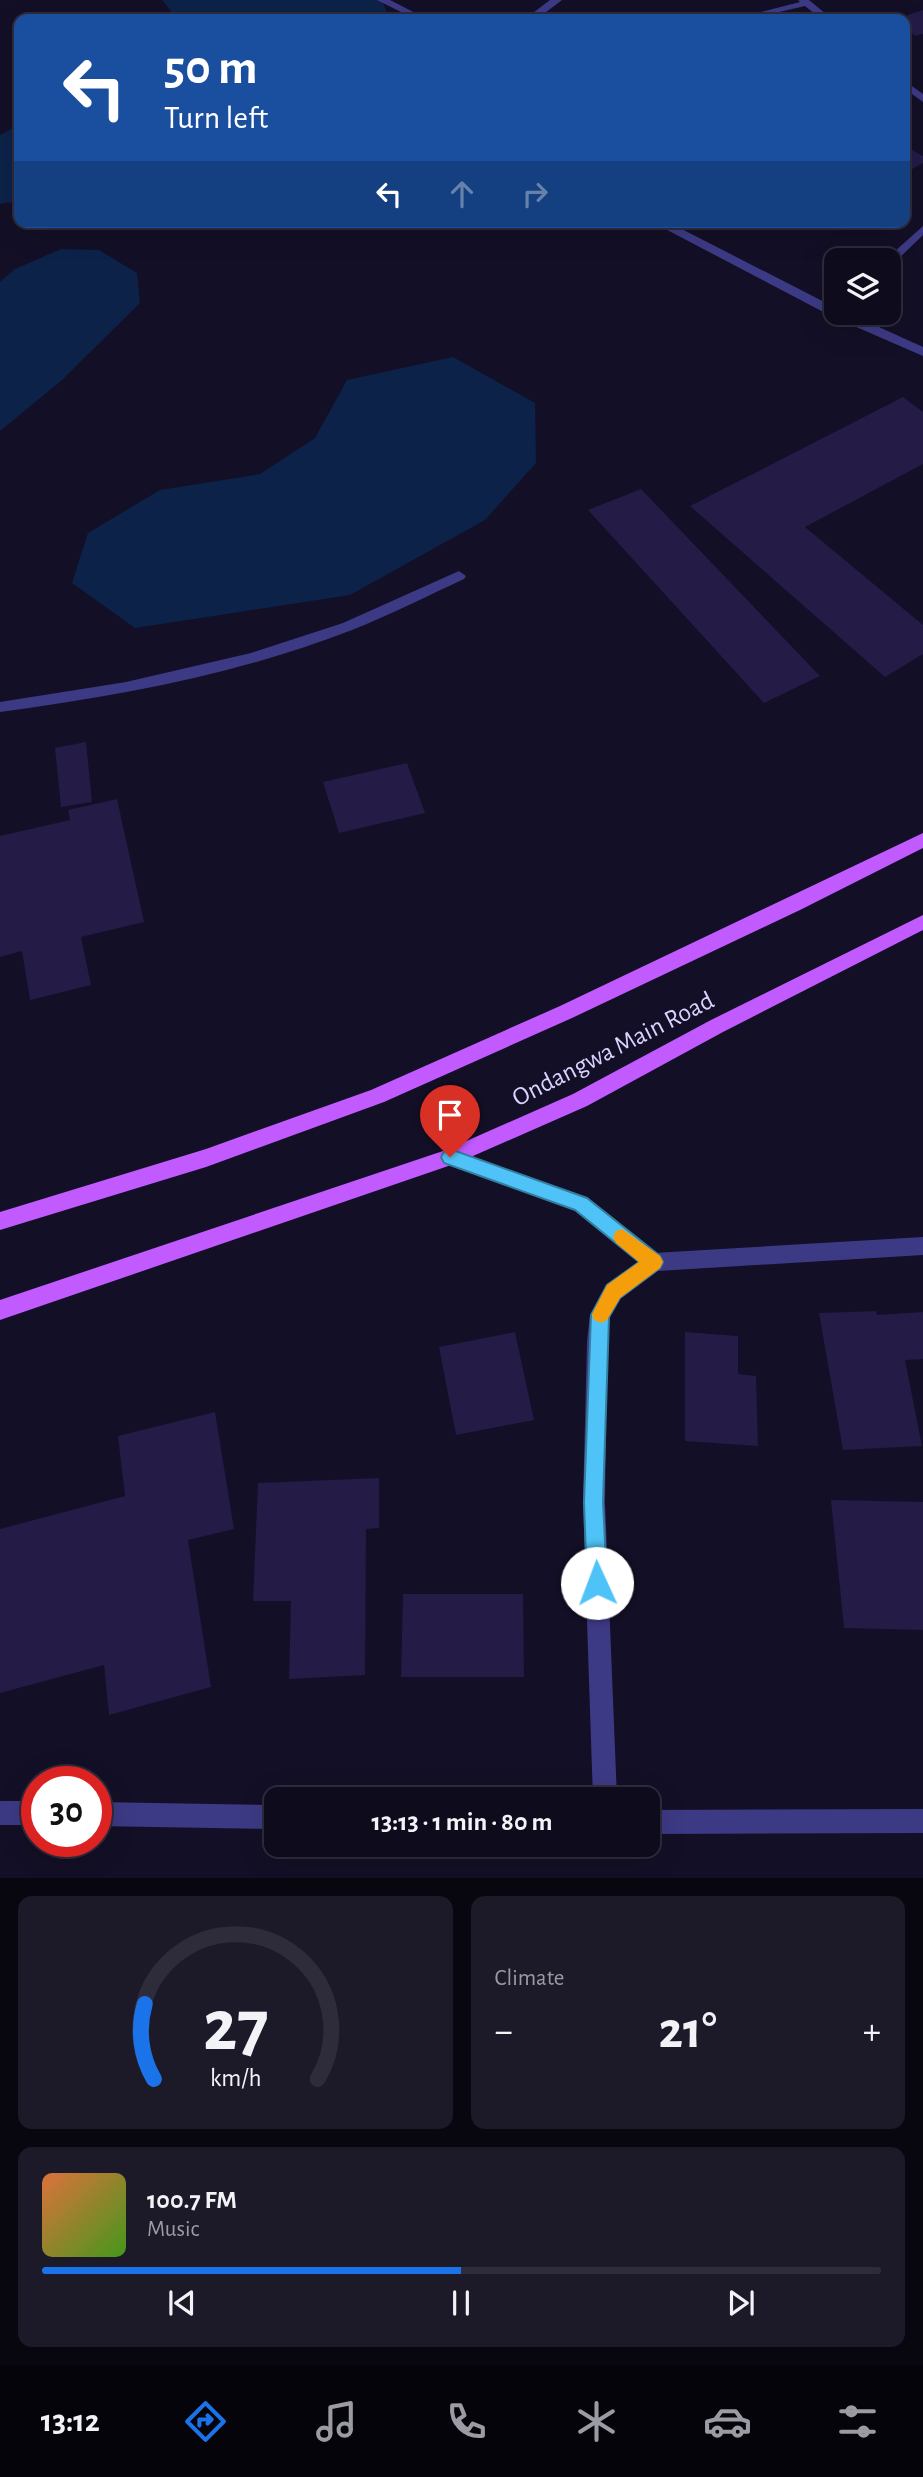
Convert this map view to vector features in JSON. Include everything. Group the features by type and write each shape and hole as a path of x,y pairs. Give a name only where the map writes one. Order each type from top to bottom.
{"main road":[{"name":"Ondangwa Main Road","path":"0,1222 206,1158 377,1096 566,1012 794,905 923,840"},
{"name":"Ondangwa Main Road","path":"0,1310 450,1157 580,1100 717,1026 923,922"}],"street":[{"path":"537,14 557,0"},
{"path":"669,228 824,306"},
{"path":"873,325 923,352"},
{"path":"605,1787 593,1502 597,1341 600,1315 613,1292 654,1262 923,1246"},
{"path":"0,1813 21,1813"},
{"path":"112,1814 264,1817"},
{"path":"660,1822 923,1821"}],"lane":[{"path":"382,0 411,14"},
{"path":"758,14 805,2 821,14"},
{"path":"901,250 923,229"},
{"path":"0,707 100,694 219,668 334,632 459,576"},
{"path":"450,1157 581,1204 654,1262"}],"water":[{"path":"162,0 382,0 388,14 169,14 171,11"},
{"path":"14,128 14,202 0,204 0,135"},
{"path":"61,249 99,250 137,273 140,303 62,380 0,431 0,282 15,269"},
{"path":"453,357 535,403 536,463 485,520 350,595 135,628 72,583 88,533 160,490 260,474 315,438 347,380"}],"building":[{"path":"923,10 923,34 915,36 910,32 910,14"},
{"path":"910,149 923,156 923,163 910,170"},
{"path":"903,397 923,412 923,464 805,527 923,625 923,654 885,677 690,506"},
{"path":"641,489 820,676 764,703 588,510"},
{"path":"86,742 92,802 61,807 55,748"},
{"path":"407,763 425,813 339,833 323,782"},
{"path":"117,799 144,922 81,937 91,985 30,1000 22,951 0,957 0,836 70,820 68,810"},
{"path":"876,1311 877,1315 923,1312 923,1359 905,1360 922,1446 843,1450 819,1313"},
{"path":"515,1332 534,1420 456,1435 439,1347"},
{"path":"685,1332 738,1336 738,1374 756,1376 758,1446 685,1441"},
{"path":"215,1412 234,1529 188,1540 211,1687 109,1715 104,1665 0,1693 0,1529 125,1496 118,1436"},
{"path":"379,1478 379,1528 366,1529 365,1675 289,1679 291,1601 253,1601 258,1483"},
{"path":"831,1500 923,1502 923,1630 844,1628"},
{"path":"403,1594 523,1594 524,1677 401,1677"}],"slow traffic":[{"path":"601,1314 613,1292 654,1262 622,1237"}],"route":[{"path":"450,1157 581,1204 654,1262 613,1292 600,1315 593,1502 597,1583"}]}
